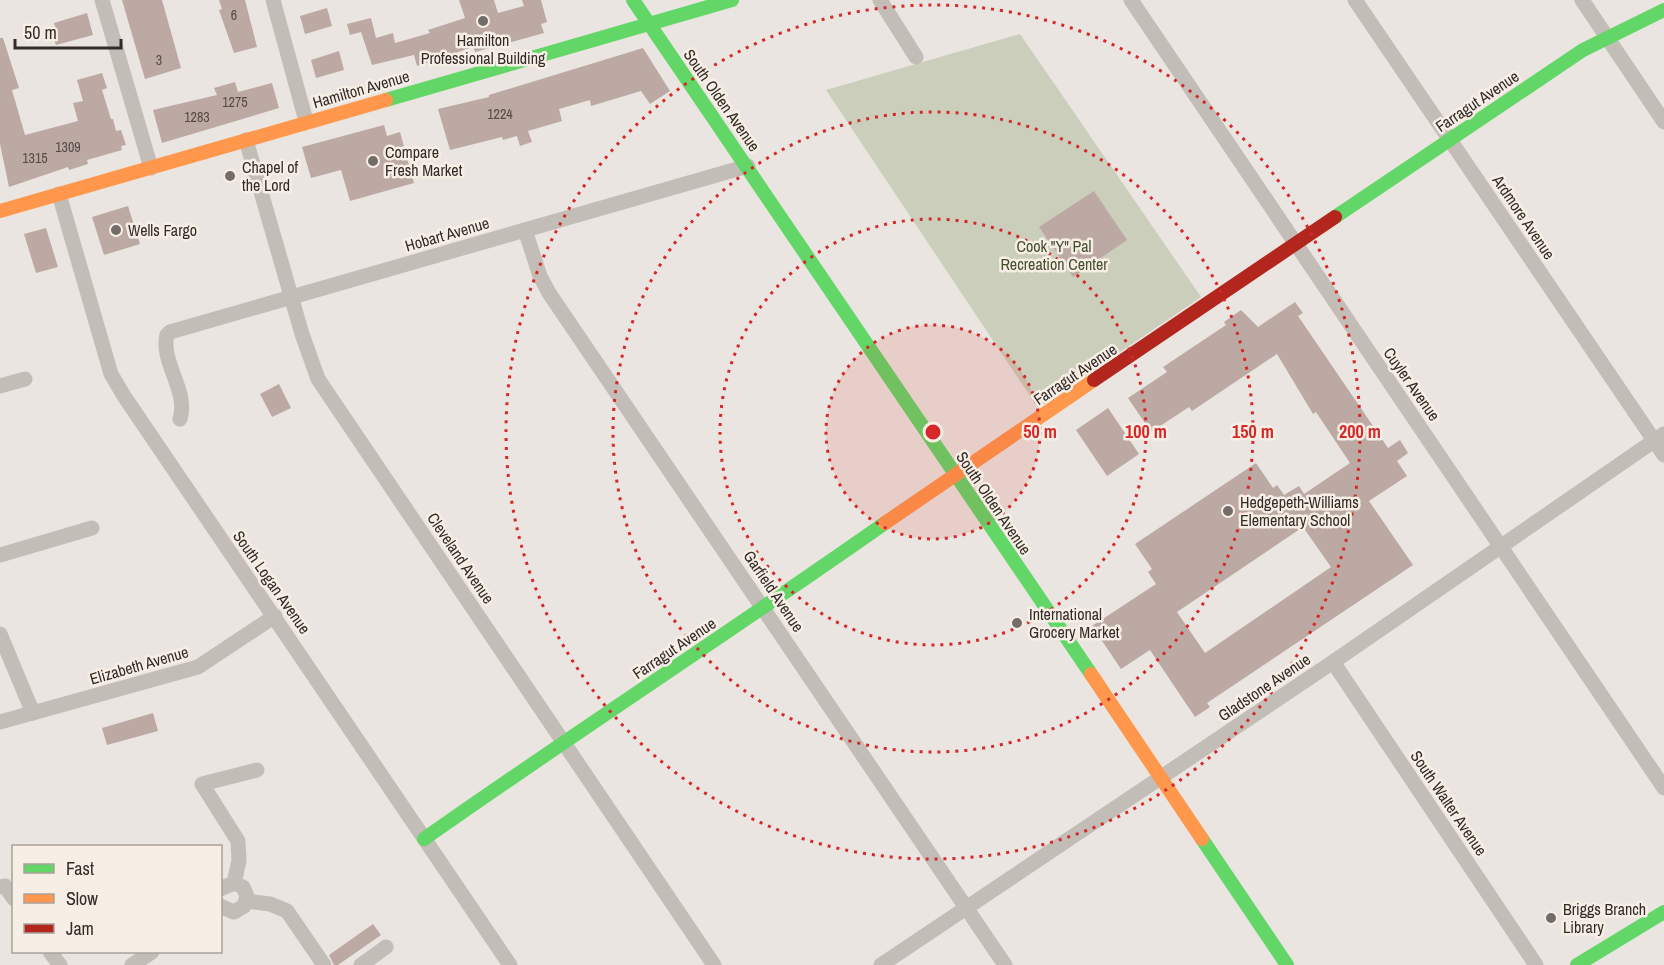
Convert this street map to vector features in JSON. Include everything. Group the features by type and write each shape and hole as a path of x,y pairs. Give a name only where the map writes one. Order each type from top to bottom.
{"main road":[{"name":"South Olden Avenue","path":"633,0 748,166 1159,779 1287,965"},
{"name":"Hamilton Avenue","path":"0,211 732,0"},
{"name":"Farragut Avenue","path":"424,839 563,741 691,658 955,474 1582,50 1664,10"},
{"path":"1577,965 1664,912"}],"street":[{"path":"102,0 151,168"},
{"path":"273,0 306,121"},
{"path":"880,0 916,57"},
{"name":"Cuyler Avenue","path":"1131,0 1664,789"},
{"name":"Ardmore Avenue","path":"1356,0 1449,140 1659,438 1664,455"},
{"path":"1582,0 1664,122"},
{"name":"Cleveland Avenue","path":"246,140 292,299 318,379 714,965"},
{"name":"Hobart Avenue","path":"180,419 180,398 165,345 170,332 292,299 748,166"},
{"name":"South Logan Avenue","path":"59,194 111,374 510,965"},
{"name":"Garfield Avenue","path":"525,230 540,276 549,293 1005,965"},
{"path":"0,386 25,379"},
{"name":"Gladstone Avenue","path":"881,965 1333,662 1659,438"},
{"path":"0,555 92,528"},
{"name":"Elizabeth Avenue","path":"0,722 198,667 275,616"},
{"path":"0,634 33,712"},
{"name":"South Walter Avenue","path":"1333,662 1536,965"},
{"path":"222,907 234,912 241,909 246,901 243,887 227,886 239,861 238,841 202,784 257,770"},
{"path":"246,901 270,904 287,911 324,965"},
{"path":"361,965 386,947"},
{"path":"132,965 149,953"}],"green space":[{"name":"Cook \"Y\" Pal Recreation Center","path":"1020,34 1201,297 1038,408 826,90"}],"building":[{"path":"122,0 162,0 181,68 145,79"},
{"path":"219,0 245,0 257,47 234,53 219,10 222,9"},
{"path":"459,0 494,0 498,13 524,6 522,0 541,0 547,22 541,24 544,33 475,52 473,47 417,66 414,55 372,65 361,32 350,35 347,24 371,18 376,38 393,33 395,43 430,33 428,30 465,18"},
{"path":"327,8 332,26 305,34 300,16"},
{"path":"87,13 93,35 56,45 52,34 57,33 54,23"},
{"path":"0,38 3,38 19,88 12,90 25,135 78,121 73,103 83,101 77,80 102,73 107,88 102,90 111,119 113,119 116,131 121,130 126,145 121,146 122,150 87,160 88,164 69,170 68,167 9,187 0,144"},
{"path":"643,48 670,91 650,104 641,91 591,106 590,100 559,109 562,121 528,131 532,142 520,146 517,136 503,140 502,137 450,150 438,109 489,97 489,95"},
{"path":"339,51 344,70 316,78 311,60"},
{"path":"235,82 238,92 272,83 279,108 162,143 153,110 217,95 214,88"},
{"name":"Compare Fresh Market","path":"384,125 387,136 400,132 414,183 350,201 341,170 311,178 302,147"},
{"path":"1094,191 1127,240 1073,277 1039,227"},
{"name":"Wells Fargo","path":"128,206 140,244 104,255 92,217"},
{"path":"46,228 58,267 36,273 24,234"},
{"path":"1295,302 1303,313 1298,316 1388,448 1400,440 1408,453 1397,461 1407,476 1369,501 1413,565 1207,703 1210,707 1195,717 1150,650 1121,669 1092,626 1156,584 1148,572 1152,569 1135,544 1256,463 1273,488 1277,485 1284,495 1299,486 1304,494 1350,463 1316,412 1313,414 1277,354 1192,411 1189,407 1151,432 1128,398 1167,372 1163,367 1226,325 1224,322 1241,310 1258,327","holes":["1303,527 1331,567 1205,653 1177,612"]},
{"path":"279,384 291,408 272,417 260,394"},
{"path":"1108,408 1139,454 1107,476 1076,430"},
{"path":"153,713 158,731 107,745 102,728"},
{"path":"373,924 381,935 338,965 334,965 329,955"}],"traffic: fast":[{"path":"633,0 1091,674"},
{"path":"386,100 732,0"},
{"path":"1335,217 1583,50 1664,10"},
{"path":"424,839 885,523"},
{"path":"1202,839 1287,965"},
{"path":"1577,965 1664,912"}],"traffic: slow":[{"path":"0,211 386,100"},
{"path":"885,523 1094,380"},
{"path":"1091,674 1202,839"}],"traffic: jam":[{"path":"1094,380 1335,217"}],"place":[{"name":"Hamilton Professional Building","path":"483,21"},
{"name":"Compare Fresh Market","path":"373,161"},
{"name":"Chapel of the Lord","path":"230,176"},
{"name":"Wells Fargo","path":"116,230"},
{"name":"Hedgepeth-Williams Elementary School","path":"1228,511"},
{"name":"International Grocery Market","path":"1017,623"},
{"name":"Briggs Branch Library","path":"1551,918"}]}
